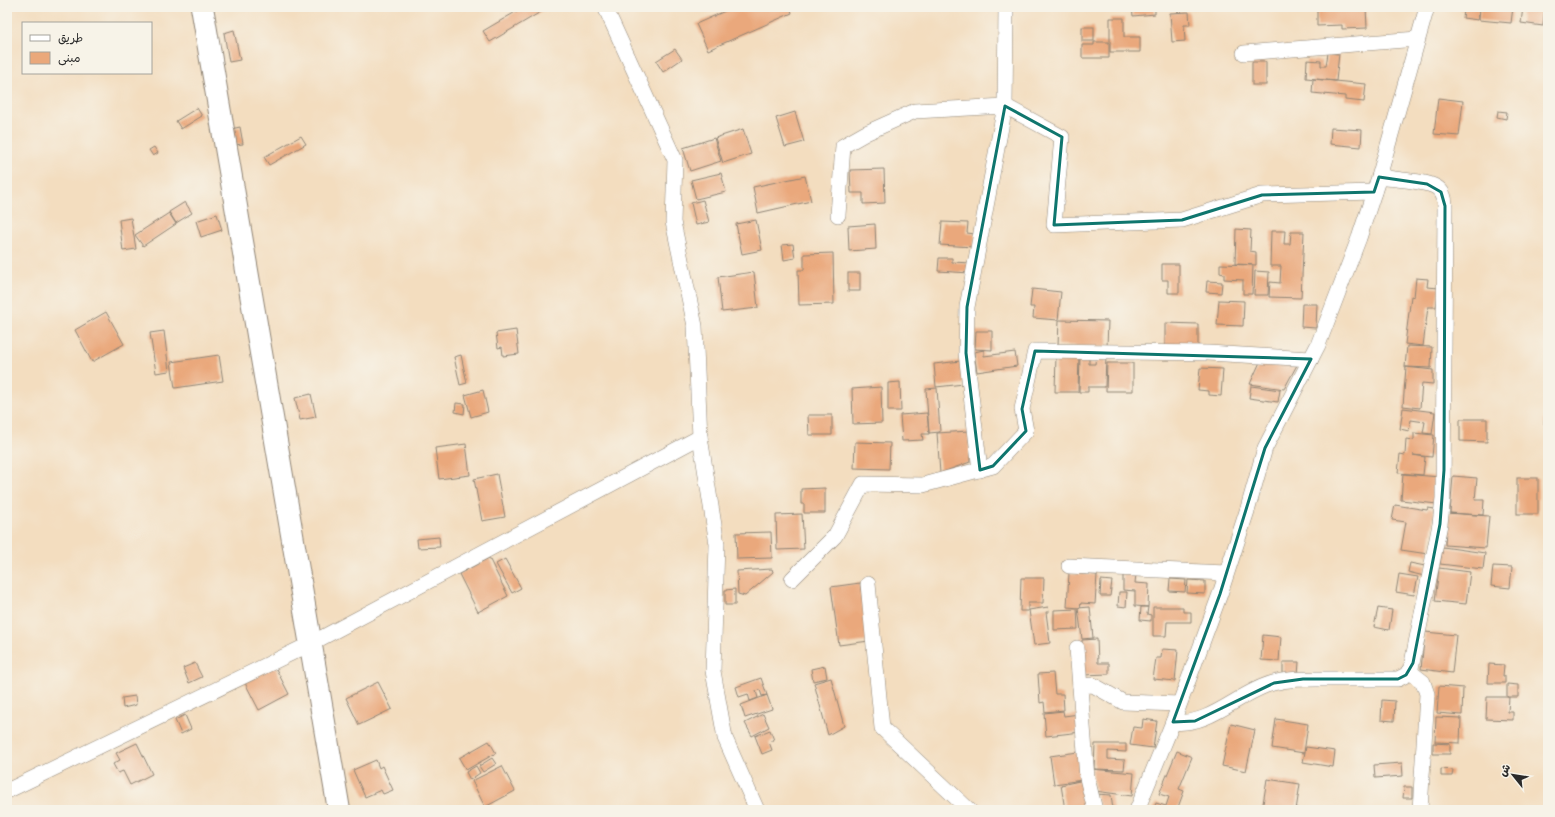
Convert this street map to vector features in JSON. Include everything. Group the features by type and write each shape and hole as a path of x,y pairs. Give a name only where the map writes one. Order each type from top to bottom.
{"main road":[{"path":"202,7 339,810"}],"street":[{"path":"605,7 675,160 673,222 695,326 700,437 717,544 714,671 725,738 757,810"},
{"path":"980,470 966,353 967,307 1005,106 1006,7"},
{"path":"1137,810 1180,704 1248,508 1265,448 1318,345 1359,238 1379,177 1427,7"},
{"path":"1244,53 1417,39"},
{"path":"838,215 843,146 866,133 915,110 1005,106 1062,137 1054,225 1182,220 1262,195 1374,192"},
{"path":"1173,722 1195,722 1247,694 1274,683 1303,679 1398,679 1403,677 1409,671 1413,663 1443,498 1445,198 1442,192 1427,184 1379,177"},
{"path":"792,579 835,536 863,484 923,485 993,466 1026,431 1022,409 1035,351 1208,353 1311,359"},
{"path":"7,791 310,644 700,437"},
{"path":"1069,566 1226,573"},
{"path":"868,584 882,728 969,810"},
{"path":"1077,648 1088,778 1095,810"},
{"path":"1409,671 1423,682 1427,694 1420,810"},
{"path":"1080,686 1093,685 1123,702 1180,704"}],"highlighted area":[{"path":"1005,106 1062,137 1054,225 1182,220 1262,195 1374,192 1379,177 1427,184 1441,192 1445,206 1444,470 1440,524 1413,663 1406,675 1398,679 1303,679 1274,683 1195,721 1173,722 1220,594 1265,448 1311,359 1035,351 1022,409 1026,431 993,466 980,470 966,353 967,307"}],"building":[{"path":"524,7 549,7 490,42 483,31"},
{"path":"734,7 790,7 792,13 708,50 696,24"},
{"path":"1132,7 1155,7 1155,14 1133,16"},
{"path":"1366,7 1367,28 1342,29 1342,25 1317,26 1317,8"},
{"path":"1451,7 1479,7 1478,20 1463,18 1464,10"},
{"path":"1480,7 1513,7 1511,23 1479,20"},
{"path":"1523,7 1545,7 1543,26 1521,23"},
{"path":"1189,12 1190,25 1184,25 1185,41 1172,42 1170,13"},
{"path":"1110,18 1124,18 1124,37 1140,37 1140,52 1110,52"},
{"path":"1082,27 1094,27 1094,41 1082,41"},
{"path":"234,30 240,60 229,62 224,33"},
{"path":"1094,42 1109,42 1109,58 1082,58 1082,45 1094,45"},
{"path":"675,49 682,59 663,72 656,61"},
{"path":"1328,53 1339,54 1336,81 1306,78 1307,60 1321,61 1321,66 1326,66"},
{"path":"1252,62 1266,62 1266,85 1252,85"},
{"path":"1313,79 1366,84 1364,102 1345,100 1345,96 1312,93"},
{"path":"1438,98 1463,101 1459,136 1434,134"},
{"path":"197,108 202,116 181,129 176,121"},
{"path":"1498,111 1507,112 1506,119 1497,117"},
{"path":"795,112 804,142 785,147 776,118"},
{"path":"240,127 243,144 234,145 231,129"},
{"path":"1331,128 1362,130 1361,147 1330,144"},
{"path":"743,129 751,154 723,163 715,138"},
{"path":"301,136 306,144 269,165 264,157"},
{"path":"714,138 721,161 690,171 683,148"},
{"path":"154,147 158,153 153,156 149,150"},
{"path":"884,169 885,203 863,204 863,193 851,193 850,170"},
{"path":"721,173 726,192 696,199 691,180"},
{"path":"805,176 811,201 758,213 753,187"},
{"path":"703,200 709,222 696,225 691,203"},
{"path":"185,202 192,213 176,223 169,212"},
{"path":"169,213 176,224 143,246 135,235"},
{"path":"217,214 222,230 201,237 196,221"},
{"path":"131,218 136,249 123,251 119,220"},
{"path":"756,220 762,250 742,254 736,224"},
{"path":"942,222 968,223 967,233 975,234 974,247 940,245"},
{"path":"875,224 876,249 849,251 848,226"},
{"path":"1236,229 1251,230 1250,251 1256,252 1256,265 1235,264"},
{"path":"1271,231 1285,231 1284,244 1290,244 1291,232 1304,232 1301,298 1269,297 1270,282 1280,283 1281,266 1270,266"},
{"path":"793,244 795,258 784,260 782,245"},
{"path":"833,253 834,304 799,305 798,270 804,270 804,254"},
{"path":"939,258 952,258 952,262 971,263 970,273 938,271"},
{"path":"1162,264 1179,264 1179,293 1168,293 1168,280 1162,280"},
{"path":"1220,264 1253,265 1252,294 1243,294 1243,280 1224,279 1224,274 1220,273"},
{"path":"1255,271 1269,272 1268,295 1254,295"},
{"path":"754,272 758,308 722,312 718,277"},
{"path":"848,273 860,273 860,291 848,291"},
{"path":"1416,278 1428,279 1427,287 1439,288 1436,307 1428,307 1423,346 1405,344 1411,296 1414,297"},
{"path":"1207,281 1222,282 1221,293 1206,292"},
{"path":"1032,289 1061,292 1058,320 1033,318 1034,307 1030,307"},
{"path":"1219,300 1244,301 1243,326 1217,325"},
{"path":"1302,304 1317,304 1316,328 1301,327"},
{"path":"106,312 124,344 92,362 75,330"},
{"path":"1059,320 1108,321 1107,347 1058,345"},
{"path":"1165,323 1198,324 1198,348 1165,347"},
{"path":"516,330 519,354 503,356 502,347 498,348 496,333"},
{"path":"164,331 169,371 156,373 150,333"},
{"path":"976,331 992,331 992,350 975,349"},
{"path":"1407,346 1432,347 1431,368 1405,367"},
{"path":"984,350 984,356 1015,352 1017,366 977,372 974,352"},
{"path":"1096,354 1106,355 1105,387 1088,387 1088,392 1079,392 1080,355 1089,355 1089,364 1095,364"},
{"path":"219,355 223,381 175,388 171,362"},
{"path":"461,355 467,383 460,385 454,357"},
{"path":"1056,355 1079,355 1078,392 1055,392"},
{"path":"1261,360 1297,365 1284,389 1250,384"},
{"path":"961,361 964,384 936,387 934,364"},
{"path":"1107,363 1133,363 1133,391 1106,391"},
{"path":"1406,367 1433,370 1433,384 1422,383 1420,408 1403,406"},
{"path":"1200,368 1223,369 1221,396 1209,395 1209,391 1198,390"},
{"path":"900,382 901,411 888,411 888,383"},
{"path":"1251,386 1280,390 1278,402 1249,398"},
{"path":"881,387 882,423 853,424 852,389"},
{"path":"937,388 940,432 929,433 926,389"},
{"path":"483,390 488,412 471,417 465,395"},
{"path":"311,394 316,417 300,420 295,398"},
{"path":"1547,396 1548,424 1544,424"},
{"path":"456,403 465,404 464,414 455,412"},
{"path":"1403,408 1435,412 1432,434 1423,433 1425,422 1411,420 1409,431 1400,429"},
{"path":"927,413 929,434 922,434 923,440 902,441 900,415"},
{"path":"808,415 832,415 832,435 809,435"},
{"path":"1460,419 1487,419 1487,442 1460,441"},
{"path":"969,431 970,462 940,473 937,433"},
{"path":"1414,433 1434,435 1432,457 1413,455 1425,457 1423,475 1398,473 1400,454 1405,455 1406,439 1414,440"},
{"path":"855,442 890,443 889,469 854,468"},
{"path":"466,444 470,475 439,479 435,448"},
{"path":"497,474 505,517 482,521 474,479"},
{"path":"1403,474 1440,477 1437,504 1401,500"},
{"path":"1453,476 1477,478 1475,500 1484,500 1483,515 1450,513"},
{"path":"1517,478 1538,478 1538,514 1517,514"},
{"path":"825,488 825,513 804,513 804,504 801,504 801,489"},
{"path":"1395,505 1427,510 1428,508 1435,509 1428,554 1401,550 1406,522 1392,520"},
{"path":"1447,513 1489,516 1486,548 1445,545"},
{"path":"802,514 804,549 777,550 776,515"},
{"path":"771,532 772,558 737,559 736,533"},
{"path":"439,537 440,547 418,548 417,539"},
{"path":"1443,547 1485,553 1483,569 1440,564"},
{"path":"489,558 508,596 478,612 459,574"},
{"path":"505,559 521,588 512,593 496,564"},
{"path":"1410,563 1425,566 1424,576 1408,572"},
{"path":"1493,566 1512,567 1510,588 1491,586"},
{"path":"1439,568 1470,572 1466,604 1435,601"},
{"path":"772,569 773,572 745,596 738,594 737,571"},
{"path":"1069,573 1097,575 1095,604 1081,603 1080,608 1067,607"},
{"path":"1123,574 1136,574 1135,583 1149,584 1148,607 1135,606 1135,591 1123,590"},
{"path":"1399,574 1418,577 1414,595 1396,592"},
{"path":"1021,578 1044,578 1043,603 1028,603 1028,611 1020,611"},
{"path":"1170,579 1186,580 1185,592 1169,591"},
{"path":"1101,580 1112,581 1110,596 1100,596"},
{"path":"1188,580 1205,581 1205,594 1187,593"},
{"path":"860,583 869,641 839,645 831,587"},
{"path":"735,589 735,605 725,605 725,590"},
{"path":"1119,592 1127,592 1126,607 1118,606"},
{"path":"1048,607 1049,612 1046,612 1050,643 1034,645 1029,610"},
{"path":"1090,607 1093,638 1082,639 1078,608"},
{"path":"1141,607 1148,607 1147,614 1151,615 1151,621 1140,620"},
{"path":"1153,607 1183,607 1183,612 1191,612 1191,622 1167,622 1166,636 1153,636"},
{"path":"1378,608 1392,610 1389,630 1374,627"},
{"path":"1077,609 1078,629 1054,630 1054,610"},
{"path":"1425,632 1456,635 1452,673 1421,669"},
{"path":"1263,635 1281,637 1279,661 1261,660"},
{"path":"1097,639 1098,663 1109,663 1109,674 1083,675 1082,640"},
{"path":"1162,649 1178,650 1175,681 1153,679 1156,658 1161,658"},
{"path":"1283,662 1299,662 1298,675 1283,675"},
{"path":"195,663 202,677 189,683 183,668"},
{"path":"1489,664 1504,665 1503,676 1505,676 1505,683 1488,683"},
{"path":"274,665 289,694 259,710 244,681"},
{"path":"825,666 827,678 813,681 811,669"},
{"path":"1053,673 1055,694 1063,694 1064,710 1045,712 1044,702 1040,703 1038,674"},
{"path":"761,678 767,695 762,696 760,690 756,691 758,698 750,701 748,694 739,697 736,687"},
{"path":"831,678 844,726 828,735 814,683"},
{"path":"378,682 392,709 359,725 346,698"},
{"path":"1507,684 1518,685 1518,697 1507,697"},
{"path":"1439,686 1463,688 1462,715 1437,713"},
{"path":"767,695 772,709 745,718 741,705"},
{"path":"135,696 136,705 123,708 122,698"},
{"path":"1487,697 1509,697 1508,712 1513,712 1513,720 1486,719"},
{"path":"1382,700 1395,701 1394,721 1381,720"},
{"path":"1063,711 1064,716 1079,714 1081,732 1046,736 1044,713"},
{"path":"763,714 769,727 752,736 745,723"},
{"path":"185,715 191,729 181,734 175,720"},
{"path":"1436,717 1461,718 1460,743 1435,742"},
{"path":"1143,719 1157,721 1153,748 1130,745 1133,727 1142,728"},
{"path":"1276,719 1308,724 1304,753 1272,748"},
{"path":"1231,724 1255,730 1246,771 1222,766"},
{"path":"770,730 774,740 769,742 772,750 762,754 755,736"},
{"path":"489,741 496,753 466,770 459,758"},
{"path":"137,743 152,774 130,785 123,771 118,773 113,764 120,760 116,753"},
{"path":"1433,743 1450,744 1450,754 1433,754"},
{"path":"1095,744 1126,744 1126,752 1108,751 1108,759 1125,760 1124,770 1094,769"},
{"path":"1306,747 1335,751 1333,767 1303,762"},
{"path":"1177,751 1192,757 1179,789 1184,791 1177,810 1153,810 1156,803 1166,806 1169,797 1159,794"},
{"path":"1078,752 1083,780 1054,784 1050,756"},
{"path":"492,758 496,764 483,772 479,766"},
{"path":"376,760 379,768 382,766 393,790 383,794 381,790 365,797 353,770"},
{"path":"1402,763 1403,776 1375,778 1374,765"},
{"path":"476,766 480,773 470,780 466,772"},
{"path":"502,766 515,791 485,807 472,781"},
{"path":"1092,769 1134,773 1132,796 1095,791"},
{"path":"1441,769 1453,770 1452,776 1441,776"},
{"path":"1267,779 1300,784 1296,810 1262,810"},
{"path":"1084,780 1090,810 1065,810 1061,785"},
{"path":"1404,787 1412,787 1412,798 1403,798"},
{"path":"1096,794 1111,795 1113,810 1101,810"}]}
